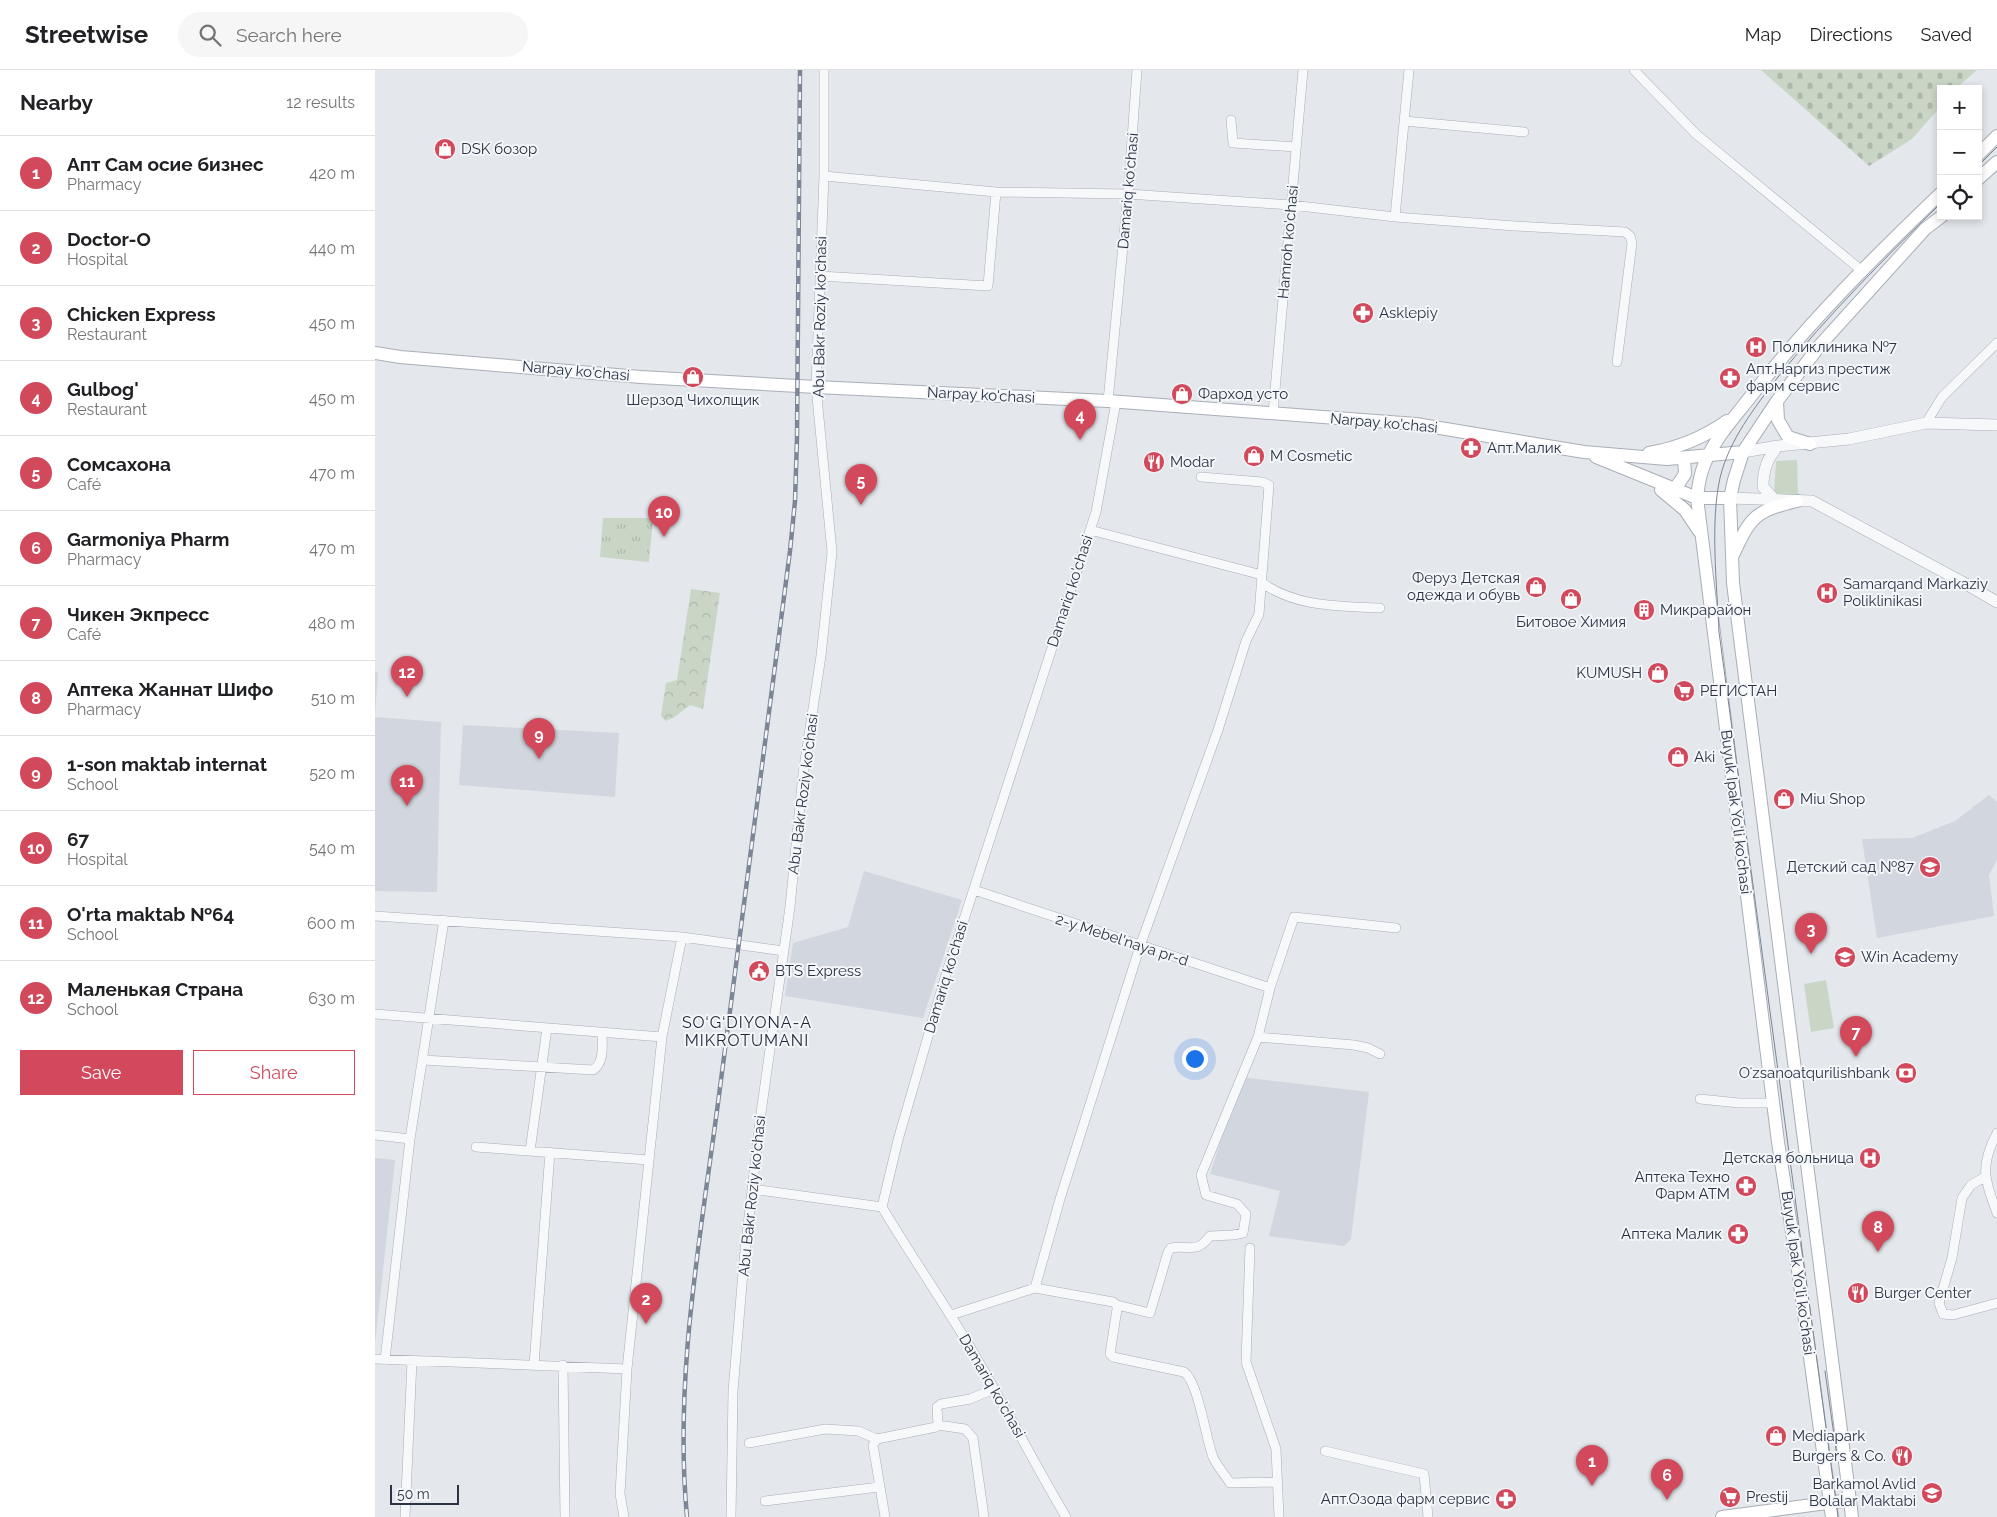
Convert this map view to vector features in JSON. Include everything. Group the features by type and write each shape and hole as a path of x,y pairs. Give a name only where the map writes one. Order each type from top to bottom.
{"main road":[{"path":"1982,151 1997,136"},
{"path":"1982,175 1997,162"},
{"name":"Buyuk Ipak Yo'li ko'chasi","path":"1832,1517 1773,1103 1697,498 1699,481 1708,456 1735,416 1785,353 1861,270 1937,197"},
{"name":"Buyuk Ipak Yo'li ko'chasi","path":"1852,1517 1735,602 1730,498 1733,480 1743,452 1777,401 1821,344 1925,229 1937,220"},
{"name":"Narpay ko'chasi","path":"375,353 400,357 641,377 816,388 1112,401 1416,424 1584,452 1667,459 1743,452"},
{"path":"1777,401 1779,420 1788,437 1810,444"},
{"path":"1633,456 1662,451 1700,438 1735,416"},
{"name":"Narpay ko'chasi","path":"1584,452 1697,498 1730,498"},
{"path":"1674,490 1685,474 1684,458"},
{"path":"1640,476 1666,493 1685,510 1701,536"},
{"path":"1732,557 1751,522 1763,511 1797,501"},
{"path":"1722,1517 1850,1500"}],"street":[{"name":"Abu Bakr Roziy ko'chasi","path":"731,1517 733,1391 752,1189 790,907 803,774 821,656 833,552 816,388 824,176 824,70"},
{"name":"Damariq ko'chasi","path":"1066,1517 951,1315 906,1249 882,1207 898,1140 943,981 1096,512 1112,401 1137,70"},
{"name":"Hamroh ko'chasi","path":"1273,414 1303,70"},
{"path":"1395,217 1409,70"},
{"path":"1634,70 1696,134 1861,270"},
{"path":"1231,120 1233,143 1296,147"},
{"path":"1404,121 1524,132"},
{"path":"824,176 996,192 1128,194 1291,205 1395,217 1625,232 1630,236 1632,243 1617,362"},
{"path":"820,276 988,286 996,192"},
{"path":"1926,424 1942,396 1997,343"},
{"path":"1743,452 1778,446 1849,439 1926,424 1997,425"},
{"path":"1775,500 1763,487 1763,472 1771,454 1778,446"},
{"path":"1035,1288 1060,1199 1140,946 1218,730 1246,641 1259,614 1269,485 1262,482 1201,477"},
{"path":"1730,498 1812,501 1997,602"},
{"path":"1090,530 1261,578 1275,592 1291,598 1327,605 1379,608"},
{"name":"2-y Mebel'naya pr-d","path":"974,890 1270,988"},
{"path":"375,916 682,937 784,951"},
{"path":"951,1315 1035,1288 1107,1301 1150,1312 1168,1252 1171,1248 1195,1249 1200,1247 1210,1236 1243,1233 1246,1214 1237,1204 1206,1195 1201,1175 1257,1036 1270,988 1295,917 1396,928"},
{"path":"445,920 410,1139 380,1360 563,1365 627,1369"},
{"path":"624,1517 620,1494 627,1369 662,1037 682,937"},
{"path":"375,1014 662,1037"},
{"path":"529,1151 547,1028"},
{"path":"423,1060 593,1070 598,1066 601,1058 603,1032"},
{"path":"1257,1036 1354,1045 1368,1048 1380,1054"},
{"path":"1700,1099 1739,1103 1773,1103"},
{"path":"1997,1133 1987,1158 1985,1177 1997,1213"},
{"path":"375,1135 410,1139"},
{"path":"476,1147 649,1160"},
{"path":"534,1365 550,1152"},
{"path":"1985,1177 1971,1185 1962,1198 1952,1258 1939,1303 1943,1314 1953,1315 1997,1303"},
{"path":"752,1189 882,1207"},
{"path":"1250,1248 1246,1362 1276,1449 1279,1517"},
{"path":"1117,1305 1110,1354 1113,1357 1184,1372 1188,1375 1195,1390 1213,1458 1230,1483 1277,1482"},
{"path":"405,1517 412,1361"},
{"path":"563,1365 565,1517"},
{"path":"938,1426 937,1407 941,1404 970,1399 994,1389"},
{"path":"749,1442 825,1429 857,1432 877,1439 938,1426 965,1429 973,1438 984,1517"},
{"path":"877,1439 873,1445 885,1517"},
{"path":"1325,1451 1424,1474 1428,1517"},
{"path":"765,1501 879,1487"}],"shaded area":[{"path":"375,671 378,672 375,717"},
{"path":"375,717 441,722 437,892 375,891"},
{"path":"463,725 619,733 615,797 459,785"},
{"name":"Детский сад №87","path":"1989,795 1997,802 1997,860 1989,875 1994,916 1877,938 1862,839 1912,838 1955,821"},
{"path":"864,871 962,900 923,1018 785,996 793,943 848,927"},
{"path":"1241,1077 1369,1092 1351,1239 1344,1246 1269,1236 1280,1191 1210,1174"},
{"path":"375,1158 395,1160 375,1344"}],"green space":[{"path":"1761,70 1977,70 1960,85 1937,85 1937,111 1912,139 1869,166"},
{"path":"1797,460 1798,496 1774,493 1776,461"},
{"path":"603,518 653,518 649,562 600,557"},
{"path":"691,589 720,593 703,709 690,705 666,721 661,716 666,683 677,680"},
{"path":"1826,980 1834,1028 1811,1032 1804,984"}],"tram line":[{"path":"1982,162 1997,147"},
{"path":"1838,1517 1719,632 1715,514 1724,464 1736,437 1761,400 1797,354 1837,309 1937,207"},
{"path":"1825,1371 1837,1457"}],"railway":[{"path":"687,1517 684,1413 686,1361 691,1310 795,501 800,70"}],"place":[{"name":"DSK бозор","path":"445,149"},
{"name":"Asklepiy","path":"1363,313"},
{"name":"Поликлиника №7","path":"1756,347"},
{"name":"Шерзод Чихолщик","path":"693,377"},
{"name":"Апт.Наргиз престиж фарм сервис","path":"1730,378"},
{"name":"Фарход усто","path":"1182,394"},
{"name":"Gulbog'","path":"1080,440"},
{"name":"Апт.Малик","path":"1471,448"},
{"name":"M Cosmetic","path":"1254,456"},
{"name":"Modar","path":"1154,462"},
{"name":"Сомсахона","path":"861,505"},
{"name":"67","path":"664,537"},
{"name":"Феруз Детская одежда и обувь","path":"1536,587"},
{"name":"Samarqand Markaziy Poliklinikasi","path":"1827,593"},
{"name":"Битовое Химия","path":"1571,599"},
{"name":"Микрарайон","path":"1644,610"},
{"name":"KUMUSH","path":"1658,673"},
{"name":"РЕГИСТАН","path":"1684,691"},
{"name":"Маленькая Страна","path":"407,697"},
{"name":"Aki","path":"1678,757"},
{"name":"1-son maktab internat","path":"539,759"},
{"name":"Miu Shop","path":"1784,799"},
{"name":"O'rta maktab №64","path":"407,806"},
{"name":"Детский сад №87","path":"1930,867"},
{"name":"Chicken Express","path":"1811,954"},
{"name":"Win Academy","path":"1845,957"},
{"name":"BTS Express","path":"759,971"},
{"name":"Чикен Экпресс","path":"1856,1057"},
{"name":"Oʻzsanoatqurilishbank","path":"1906,1073"},
{"name":"Детская больница","path":"1870,1158"},
{"name":"Аптека Техно Фарм АТМ","path":"1746,1186"},
{"name":"Аптека Малик","path":"1738,1234"},
{"name":"Аптека Жаннат Шифо","path":"1878,1252"},
{"name":"Burger Center","path":"1858,1293"},
{"name":"Doctor-O","path":"646,1324"},
{"name":"Mediapark","path":"1776,1436"},
{"name":"Burgers & Co.","path":"1902,1456"},
{"name":"Апт Сам осие бизнес","path":"1592,1486"},
{"name":"Barkamol Avlid Bolalar Maktabi","path":"1932,1493"},
{"name":"Prestij","path":"1730,1497"},
{"name":"Апт.Озода фарм сервис","path":"1506,1499"},
{"name":"Garmoniya Pharm","path":"1667,1500"}],"district":[{"name":"SO‘G‘DIYONA-А MIKROTUMANI","path":"747,1031"}]}
